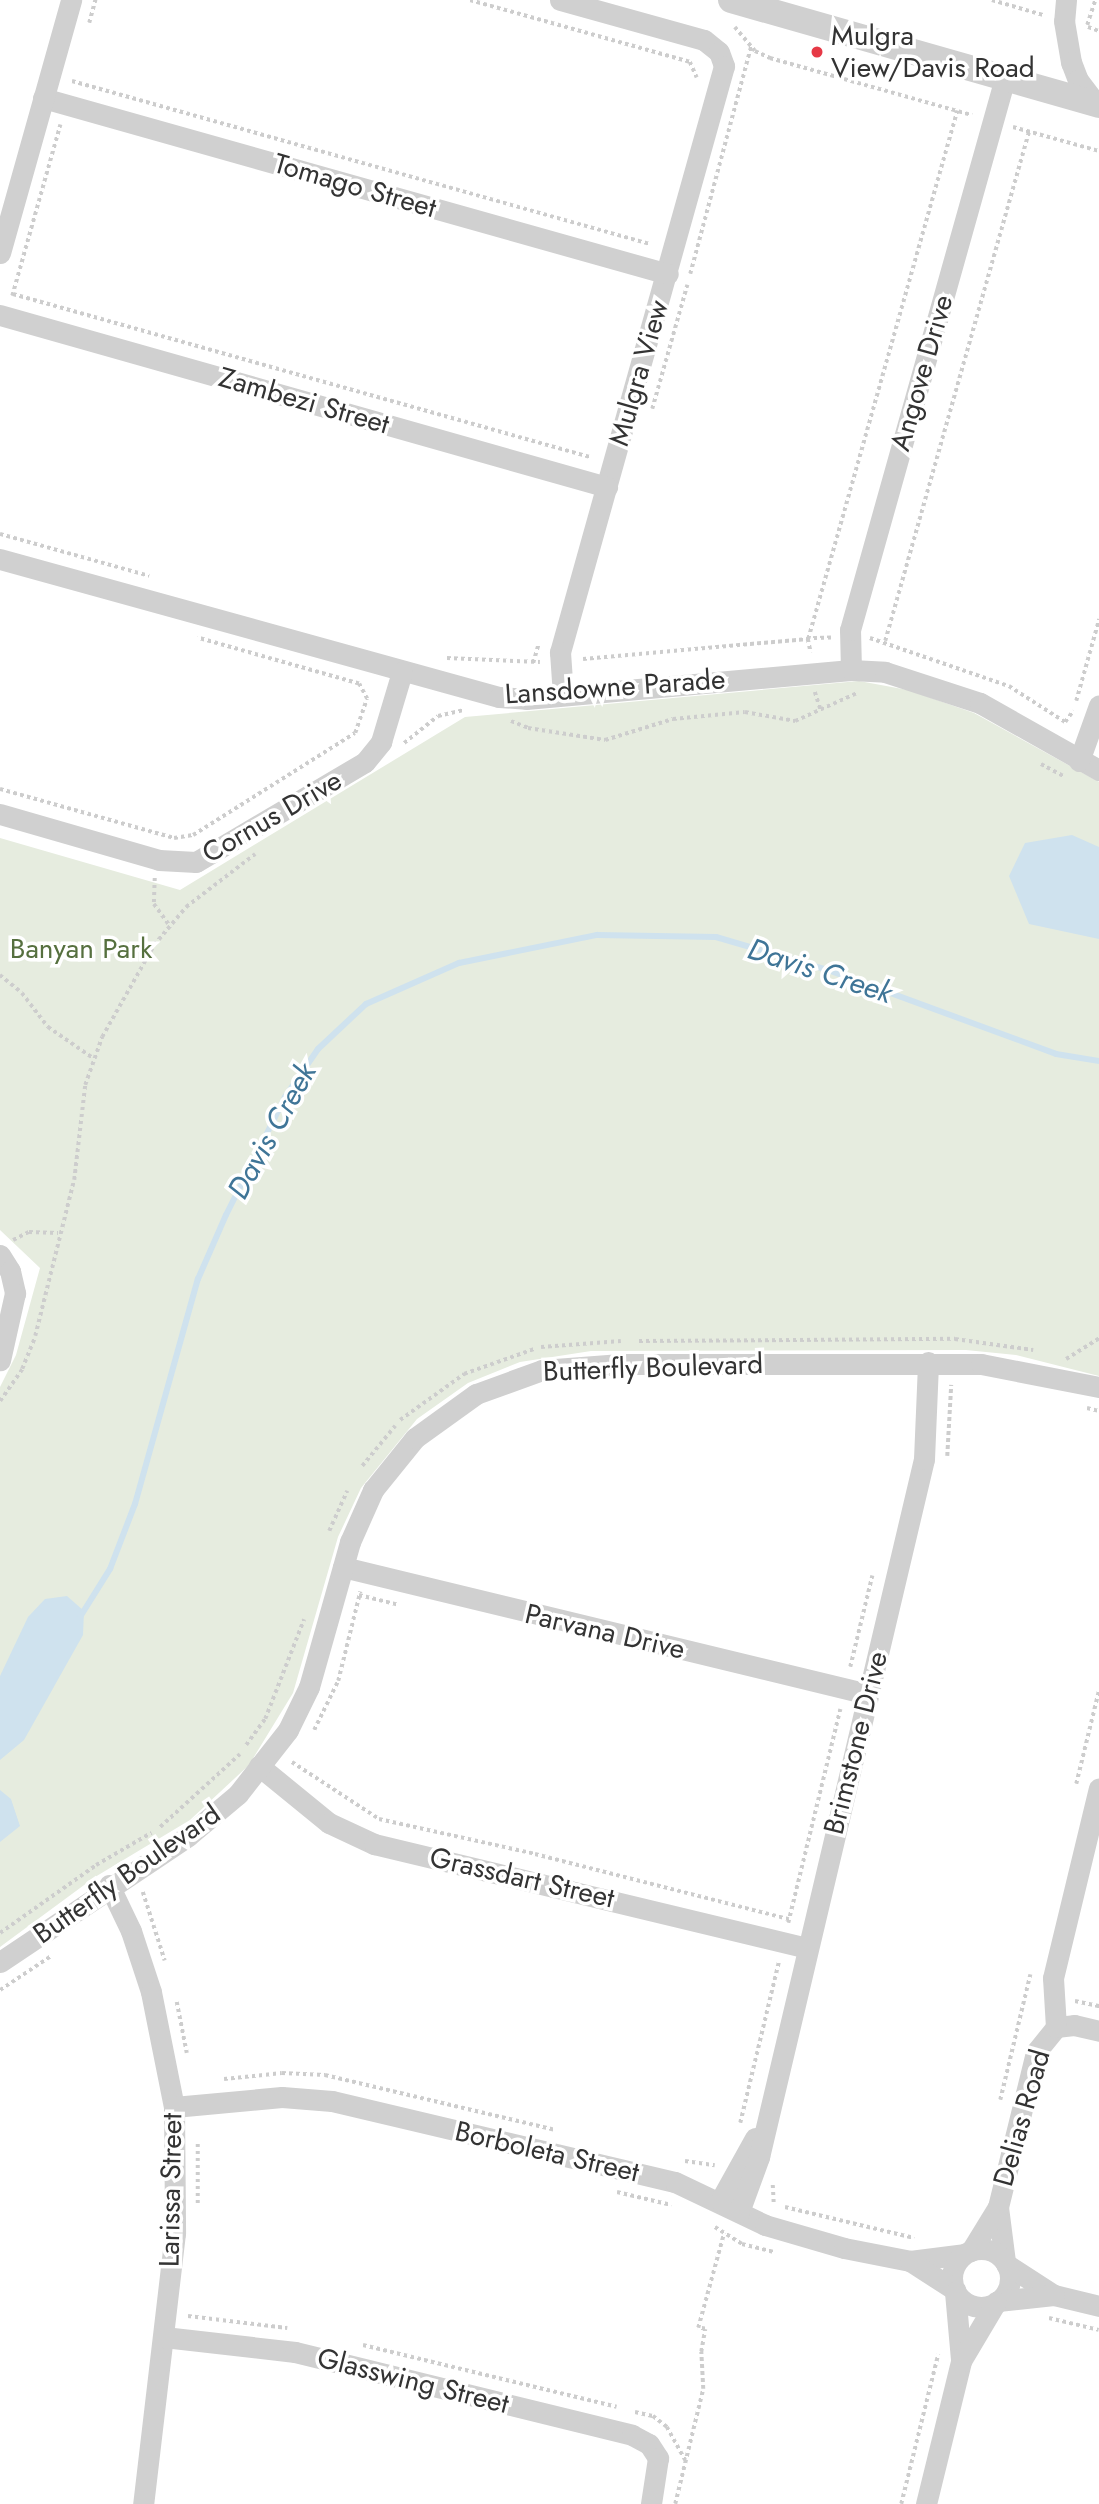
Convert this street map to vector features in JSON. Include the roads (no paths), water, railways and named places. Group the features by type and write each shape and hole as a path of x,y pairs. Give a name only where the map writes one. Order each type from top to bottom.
{"street":[{"path":"0,253 71,0"},
{"name":"Mulgra View","path":"560,0 704,40 719,52 724,72 607,487 563,695"},
{"path":"1065,10 1078,80 1098,104"},
{"path":"729,11 1005,78 1098,104"},
{"name":"Angove Drive","path":"851,670 849,637 1005,78"},
{"name":"Tomago Street","path":"43,98 667,274"},
{"name":"Zambezi Street","path":"0,315 607,487"},
{"name":"Lansdowne Parade","path":"0,559 499,697 563,695 851,670 901,676 980,703 1076,771 1099,770"},
{"name":"Cornus Drive","path":"0,814 159,860 187,864 209,857 365,762 381,742 402,672"},
{"path":"1076,771 1099,705"},
{"path":"0,1360 15,1293 3,1251"},
{"name":"Brimstone Drive","path":"740,2212 759,2157 765,2121 925,1459 928,1362"},
{"name":"Butterfly Boulevard","path":"0,1962 113,1893 238,1794 288,1730 309,1688 343,1567 363,1510 401,1454 457,1405 522,1375 586,1365 928,1362 1005,1366 1099,1387"},
{"name":"Parvana Drive","path":"343,1567 868,1694"},
{"name":"Grassdart Street","path":"259,1766 329,1823 374,1844 807,1948"},
{"name":"Delias Road","path":"968,2252 998,2207 1036,2052 1056,2027 1053,1978 1099,1788"},
{"name":"Larissa Street","path":"113,1893 151,1992 174,2107 176,2204 144,2504"},
{"path":"1056,2027 1073,2025 1099,2031"},
{"name":"Borboleta Street","path":"174,2107 282,2097 323,2099 675,2182 720,2201 765,2225 831,2244 910,2261 968,2252"},
{"name":"Brimstone Drive","path":"720,2201 765,2121"},
{"name":"Delias Road","path":"998,2207 1006,2263"},
{"path":"961,2361 952,2273 968,2252 992,2251 1054,2295 1099,2306"},
{"name":"Borboleta Street","path":"910,2261 955,2291"},
{"path":"926,2504 961,2361 1009,2282 1006,2263"},
{"path":"955,2291 978,2307 1054,2295"},
{"name":"Glasswing Street","path":"163,2337 295,2352 632,2435 655,2451 659,2473 652,2504"}],"water":[{"path":"1072,835 1099,847 1099,939 1029,924 1009,876 1025,843"},
{"path":"67,1596 84,1611 83,1635 24,1740 0,1760 0,1676 28,1617 45,1599"},
{"path":"0,1790 11,1799 20,1826 0,1842"}],"waterway":[{"name":"Davis Creek","path":"80,1617 110,1569 135,1504 198,1279 226,1215 285,1097 318,1049 366,1004 459,963 597,935 716,937 828,970 1056,1054 1099,1061"}],"place":[{"name":"Mulgra View/Davis Road","path":"817,52"}],"park label":[{"name":"Banyan Park","path":"81,949"}]}
